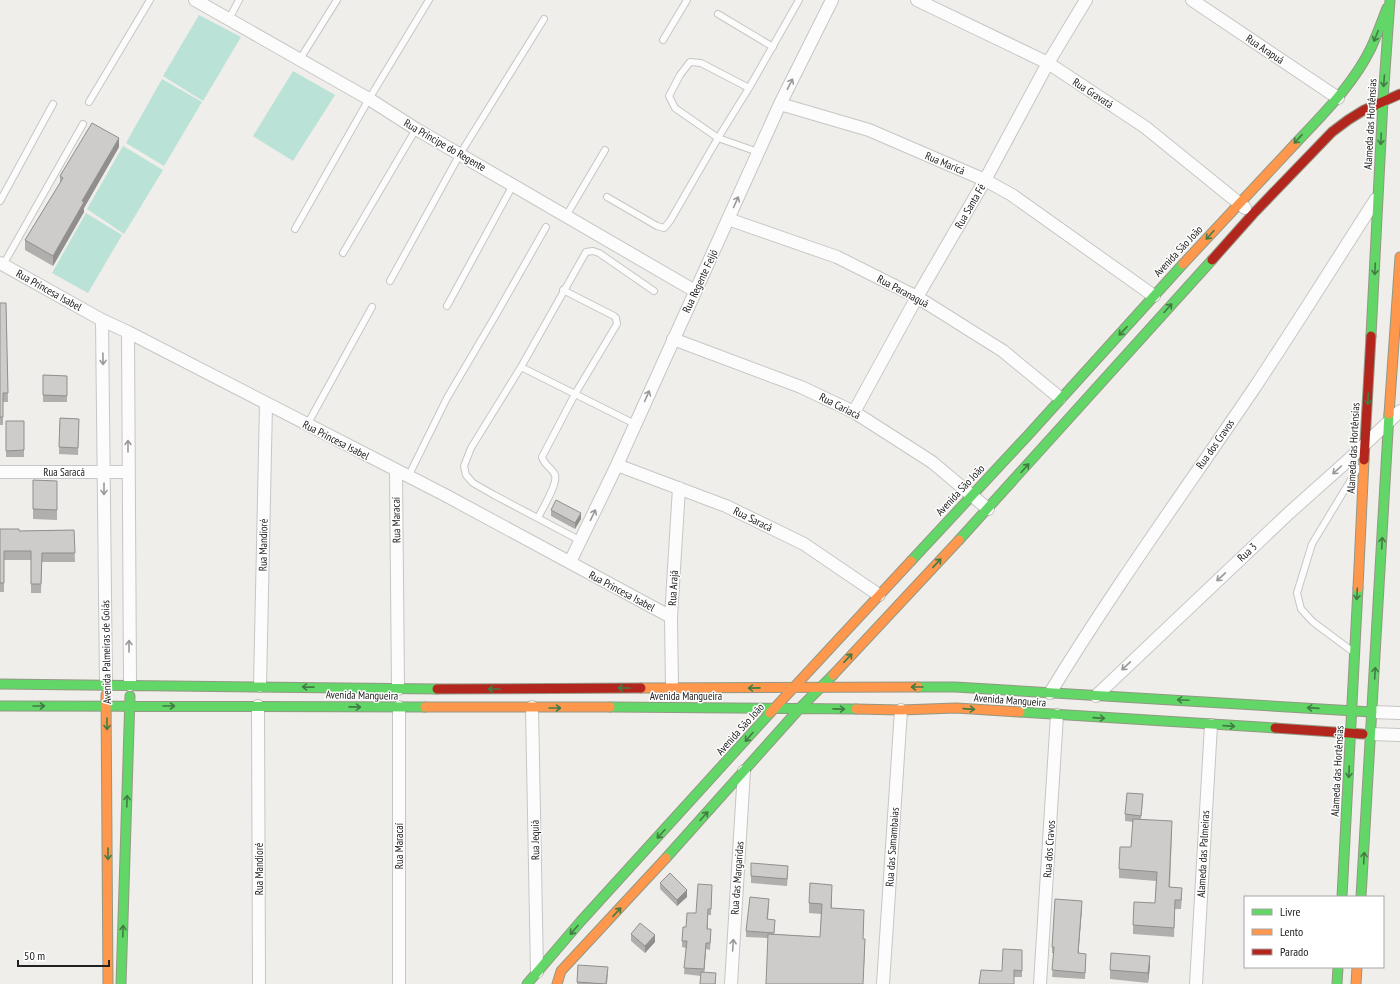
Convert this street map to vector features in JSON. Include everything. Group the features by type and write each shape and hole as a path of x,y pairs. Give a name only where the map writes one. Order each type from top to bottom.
{"street":[{"name":"Rua Príncipe do Regente","path":"195,0 369,99 416,129 695,290"},
{"name":"Rua Regente Feijó","path":"570,562 617,465 780,104 832,0"},
{"name":"Rua Gravatá","path":"917,0 1048,63 1145,127 1253,214"},
{"name":"Rua Santa Fé","path":"854,412 917,297 985,180 1048,63 1086,0"},
{"name":"Rua Arapuá","path":"1192,0 1338,98"},
{"name":"Avenida São João","path":"527,984 581,921 793,687 1030,433 1060,398 1238,203 1338,98 1371,48 1390,0"},
{"name":"Alameda das Hortênsias","path":"1342,896 1383,100 1390,0"},
{"path":"557,984 561,971 641,886 800,708 822,687 988,509 1253,214 1332,132 1346,120 1361,110 1400,94"},
{"name":"Rua Maricá","path":"780,104 869,130 985,180 1012,195 1154,296"},
{"name":"Rua dos Cravos","path":"1050,693 1079,645 1255,386 1379,194"},
{"name":"Rua Paranaguá","path":"728,219 837,257 917,297 1003,351 1060,398"},
{"path":"1361,896 1400,257"},
{"name":"Rua Princesa Isabel","path":"2,264 102,320 408,476 671,617"},
{"name":"Avenida Palmeiras de Goiás","path":"102,320 107,706 108,984"},
{"path":"121,984 130,706 128,332"},
{"name":"Rua Cariacá","path":"673,340 801,387 854,412 932,462 988,509"},
{"name":"Rua Mandioré","path":"260,686 266,404"},
{"name":"Rua 3","path":"1096,696 1289,513 1366,444 1400,411"},
{"name":"Rua Saracá","path":"617,465 726,506 804,544 879,595"},
{"name":"Rua Maracaí","path":"396,471 398,689"},
{"name":"Rua Saracá","path":"0,472 128,472"},
{"name":"Rua Arajá","path":"672,688 671,617 679,488"},
{"name":"Avenida Mangueira","path":"0,684 260,686 398,689 955,687 1372,712"},
{"name":"Avenida Mangueira","path":"0,706 800,708 901,710 956,708 1351,734 1371,734"},
{"name":"Rua Mandioré","path":"258,706 259,984"},
{"name":"Rua Maracaí","path":"399,707 399,984"},
{"name":"Rua Jequiá","path":"532,707 537,972"},
{"name":"Rua das Samambaias","path":"883,984 901,710"},
{"path":"1372,712 1400,713"},
{"name":"Rua dos Cravos","path":"1040,984 1057,715"},
{"name":"Alameda das Palmeiras","path":"1196,984 1211,725"},
{"path":"1371,734 1400,735"},
{"name":"Rua das Margaridas","path":"731,984 744,771"},
{"path":"1337,984 1338,968"},
{"path":"1356,984 1357,968"}],"lane":[{"path":"90,102 150,0"},
{"path":"229,19 239,0"},
{"path":"300,60 337,0"},
{"path":"295,229 369,99 429,0"},
{"path":"663,40 686,0"},
{"path":"607,197 657,226 664,228 670,221 749,88 799,0"},
{"path":"718,14 773,47"},
{"path":"390,281 460,154 544,19"},
{"path":"749,88 701,63 690,62 680,75 669,96 674,108 718,138 758,152"},
{"path":"0,201 54,104"},
{"path":"2,264 83,124"},
{"path":"343,253 416,129"},
{"path":"566,216 605,150"},
{"path":"446,306 513,185"},
{"path":"408,476 447,398 546,227"},
{"path":"581,541 473,483 466,476 464,466 471,448 521,367 563,290 586,252 593,251 599,253 654,291"},
{"path":"538,518 556,483 556,476 543,462 542,458 575,394 617,324 614,316 563,290"},
{"path":"307,425 372,307"},
{"path":"521,367 635,424"},
{"path":"1355,653 1313,622 1301,608 1297,593 1312,544 1364,458"}],"green space":[{"path":"199,15 241,37 203,101 163,76"},
{"path":"293,71 335,95 293,161 253,136"},
{"path":"162,79 202,102 164,166 126,143"},
{"path":"123,146 163,170 124,234 87,209"},
{"path":"86,213 122,235 88,293 52,273"}],"building":[{"path":"92,123 119,138 82,201 84,202 53,256 25,240 63,178 60,176"},
{"path":"0,303 6,303 8,393 3,393 3,417 0,417"},
{"path":"43,375 67,376 67,396 43,395"},
{"path":"60,418 79,419 78,448 59,447"},
{"path":"6,421 24,421 24,450 6,451"},
{"path":"33,480 57,481 57,510 33,509"},
{"path":"556,500 581,513 575,523 551,510"},
{"path":"0,529 19,529 19,531 74,530 75,553 42,553 41,584 31,584 31,551 4,551 4,583 0,583"},
{"path":"1127,793 1143,794 1141,816 1125,814"},
{"path":"1133,819 1172,821 1169,887 1182,888 1181,900 1175,900 1174,928 1133,925 1134,902 1155,903 1157,872 1119,869 1120,847 1131,847"},
{"path":"751,863 788,866 787,879 751,876"},
{"path":"670,873 687,890 677,900 660,883"},
{"path":"810,883 832,885 831,908 864,910 863,939 865,939 863,984 766,984 768,934 820,937 822,904 809,903"},
{"path":"698,884 712,885 711,909 708,909 707,929 711,929 710,943 706,943 704,969 684,968 687,941 682,941 683,927 686,927 687,913 696,913"},
{"path":"750,897 769,899 767,919 775,920 774,933 746,931"},
{"path":"1055,899 1082,901 1078,953 1086,954 1085,973 1052,970"},
{"path":"640,923 655,935 645,946 631,934"},
{"path":"1003,949 1022,950 1022,971 1014,970 1014,984 979,984 981,970 1002,971"},
{"path":"1111,953 1150,956 1148,973 1110,970"},
{"path":"578,965 608,967 606,984 577,982"},
{"path":"701,972 716,973 715,984 700,984"}],"traffic: fast":[{"path":"1371,336 1383,100 1390,0"},
{"path":"1295,144 1337,99 1364,62 1387,8"},
{"path":"959,540 1212,260"},
{"path":"911,561 1030,433 1183,264"},
{"path":"1361,896 1389,414"},
{"path":"1342,896 1358,588"},
{"path":"666,858 800,708 833,675"},
{"path":"0,684 437,689"},
{"path":"918,687 955,687 1372,712"},
{"path":"121,984 130,696"},
{"path":"0,706 425,707"},
{"path":"610,707 856,709"},
{"path":"1020,712 1275,728"},
{"path":"527,984 581,921 770,713"},
{"path":"1337,984 1338,968"}],"traffic: slow":[{"path":"1183,264 1295,144"},
{"path":"1389,414 1400,257"},
{"path":"1358,588 1364,460"},
{"path":"833,675 959,540"},
{"path":"770,713 911,561"},
{"path":"641,688 918,687"},
{"path":"106,695 108,984"},
{"path":"425,707 610,707"},
{"path":"856,709 901,710 956,708 1020,712"},
{"path":"557,984 561,971 666,858"},
{"path":"1356,984 1357,968"}],"traffic: jam":[{"path":"1212,260 1253,214 1332,132 1364,110 1400,94"},
{"path":"1364,460 1371,336"},
{"path":"437,689 641,688"},
{"path":"1275,728 1363,734"}]}
